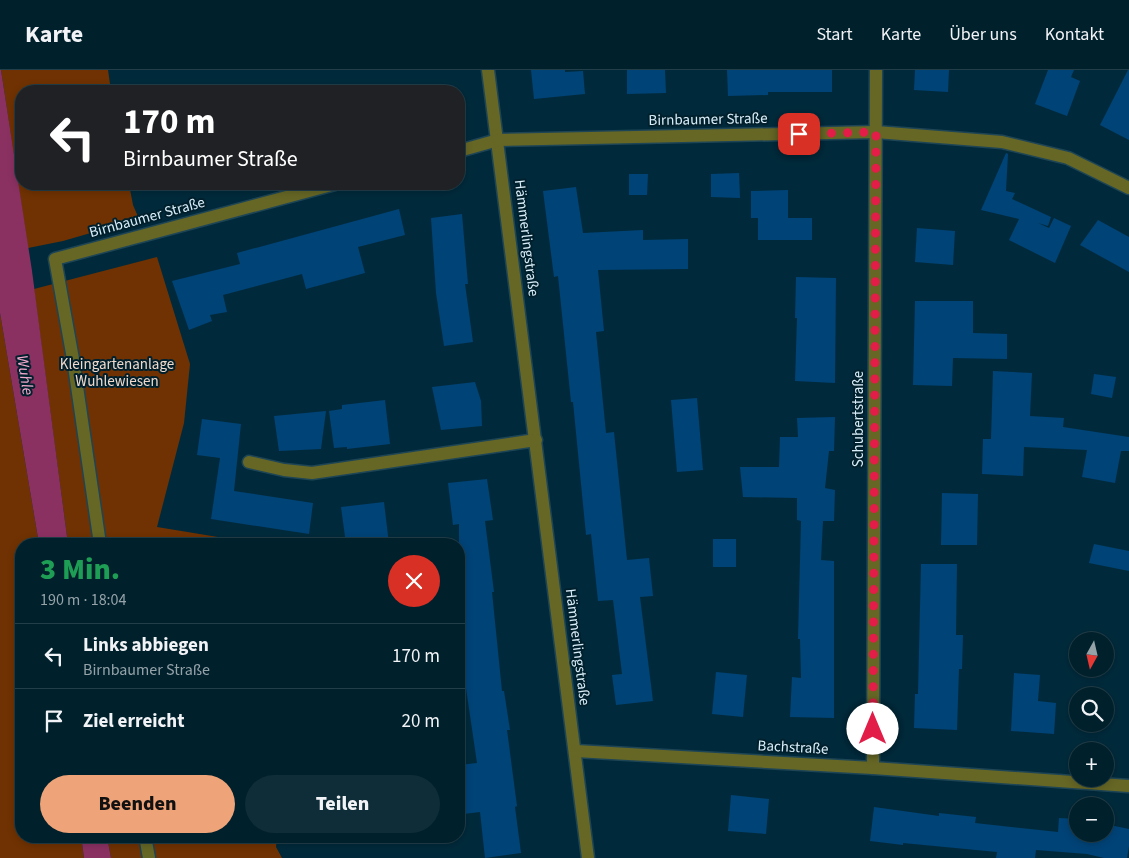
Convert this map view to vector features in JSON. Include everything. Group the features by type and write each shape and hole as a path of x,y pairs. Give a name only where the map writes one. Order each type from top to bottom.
{"street":[{"name":"Hämmerlingstraße","path":"488,70 576,751 588,858"},
{"name":"Schubertstraße","path":"873,768 876,70"},
{"name":"Birnbaumer Straße","path":"465,148 498,140 876,132 1002,142 1068,158 1129,188"},
{"name":"Birnbaumer Straße","path":"99,538 73,359 55,259 313,190"},
{"path":"249,462 284,470 312,473 536,440"},
{"name":"Bachstraße","path":"576,751 873,768 1129,786"},
{"path":"146,843 149,858"}],"green space":[{"path":"1,70 108,70 110,85 15,85 15,162"},
{"path":"19,190 130,190 133,205 139,219 63,241 28,248"},
{"name":"Kleingartenanlage Wuhlewiesen","path":"157,257 190,364 184,423 157,527 224,538 67,538 34,289"},
{"path":"0,313 38,538 15,538 15,843 82,843 84,858 0,858"},
{"path":"108,843 276,843 276,847 282,858 111,858"}],"water":[{"name":"Wuhle","path":"1,70 15,161 15,190 20,190 32,271 67,538 38,538 0,313"},
{"path":"82,843 108,843 111,858 84,858"}],"building":[{"path":"531,70 583,71 585,94 534,99"},
{"path":"627,70 665,70 666,93 627,94"},
{"path":"727,70 832,70 832,92 768,92 768,95 728,96"},
{"path":"915,70 949,70 948,92 914,90"},
{"path":"1048,70 1074,70 1071,77 1080,81 1067,116 1035,104"},
{"path":"1129,70 1129,140 1100,125"},
{"path":"1006,153 1008,154 1006,191 1015,193 1012,199 1051,217 1048,226 1038,223 1049,228 1054,218 1071,226 1055,263 1009,240 1019,219 981,210"},
{"path":"739,173 740,198 711,197 711,174"},
{"path":"629,174 648,174 647,195 629,195"},
{"path":"576,187 583,233 643,230 643,240 688,239 688,269 598,270 604,331 596,332 606,433 614,432 627,560 649,558 653,596 640,597 653,701 616,705 612,675 622,674 613,600 598,601 591,534 586,535 558,276 554,277 543,191"},
{"path":"788,190 788,218 812,218 812,240 758,240 758,218 751,218 751,191"},
{"path":"399,209 405,235 358,247 365,273 306,289 302,274 223,295 227,312 210,315 212,321 189,330 172,281 240,264 237,253"},
{"path":"462,214 468,284 465,284 473,342 444,346 436,293 431,218"},
{"path":"1098,220 1129,237 1129,272 1080,245"},
{"path":"917,228 955,231 953,265 915,262"},
{"path":"796,277 836,278 835,383 795,381"},
{"path":"915,301 973,301 973,333 1007,334 1007,359 953,358 952,386 913,385"},
{"path":"993,371 1032,373 1030,416 1064,418 1063,427 1129,437 1129,451 1121,451 1115,483 1082,477 1087,450 1024,447 1023,476 982,474 983,439 991,439"},
{"path":"1094,374 1116,377 1112,398 1091,394"},
{"path":"475,382 481,401 482,426 441,430 432,387"},
{"path":"697,398 703,470 677,472 671,400"},
{"path":"385,400 390,444 347,449 347,447 334,448 329,411 342,409 342,405"},
{"path":"326,411 321,449 279,451 274,416"},
{"path":"835,417 834,451 829,451 825,488 835,490 834,521 823,521 821,560 834,561 834,718 790,717 792,677 801,678 800,639 798,639 801,521 797,520 797,498 743,497 740,467 779,467 780,437 798,437 797,418"},
{"path":"202,419 241,424 234,491 313,503 309,534 211,519 220,458 197,455"},
{"path":"487,479 493,520 485,521 494,592 492,592 502,691 504,691 510,730 507,730 521,853 485,858 480,812 465,814 465,764 477,763 465,682 465,538 459,538 459,524 453,525 448,483"},
{"path":"942,493 978,494 977,545 941,545"},
{"path":"384,502 388,538 345,538 341,507"},
{"path":"713,539 736,539 736,567 713,567"},
{"path":"1094,544 1129,551 1129,571 1089,563"},
{"path":"921,564 957,564 956,635 963,635 962,669 959,669 957,730 914,728 915,694 918,694"},
{"path":"716,672 747,675 743,717 712,714"},
{"path":"1014,673 1040,675 1038,701 1056,703 1054,734 1011,731"},
{"path":"731,795 769,799 766,834 728,831"},
{"path":"874,807 939,816 939,813 976,817 975,823 1058,832 1059,818 1069,819 1069,842 1114,842 1114,826 1129,829 1127,858 1104,858 1087,854 1036,850 1035,858 996,858 997,852 870,841"}],"route":[{"path":"799,134 876,132 873,729"}]}
